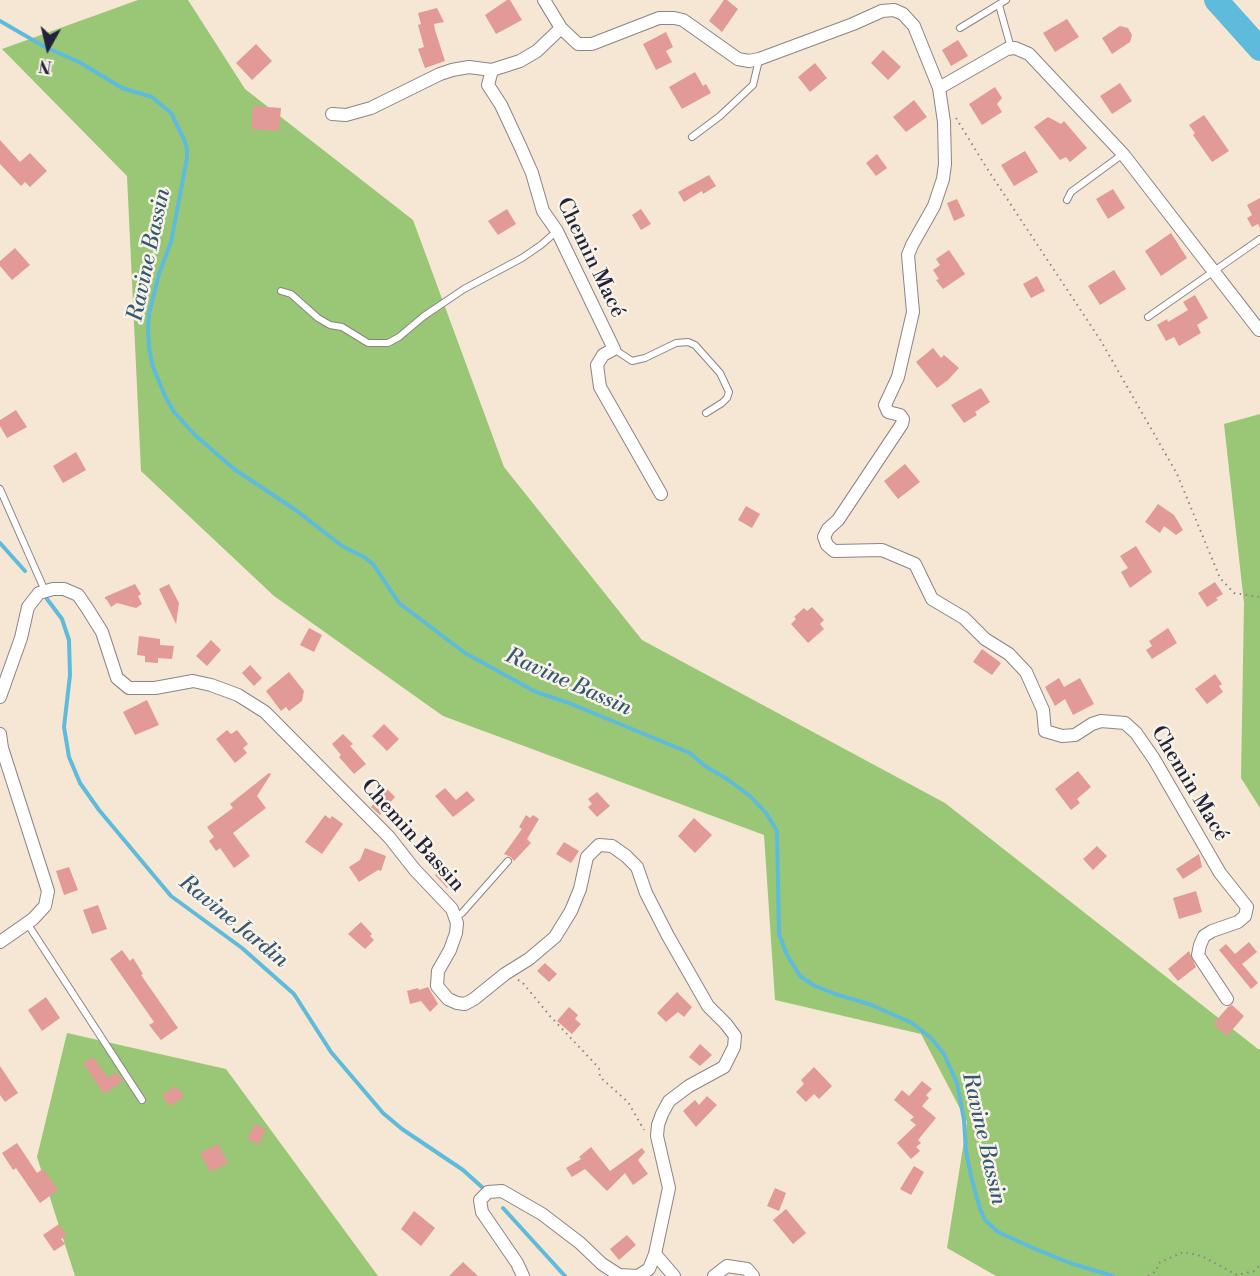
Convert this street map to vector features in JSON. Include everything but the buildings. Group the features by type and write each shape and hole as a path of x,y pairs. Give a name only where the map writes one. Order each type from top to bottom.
{"street":[{"path":"544,0 561,28 578,44 592,44 659,18 674,18 683,20 738,59 749,61 759,59"},
{"name":"Chemin Macé","path":"759,59 853,24 894,5 914,26 940,93 944,122 943,179 934,206 908,255 913,312 898,377 885,405 888,412 900,415 903,419 902,424 838,520 828,529 824,537 827,545 834,551 882,550 915,564 932,599 964,618 985,639 1010,654 1026,672 1043,710 1045,731 1062,736 1075,735 1101,721 1125,723 1136,733 1154,759 1220,873 1247,907 1245,916 1238,922 1204,936 1198,954 1227,999"},
{"path":"332,114 346,115 371,108 452,70 469,67 492,70 520,62 537,51 561,28"},
{"path":"940,93 1006,49 1015,48 1029,54 1123,154 1259,330"},
{"name":"Chemin Macé","path":"492,70 488,85 501,105 532,173 543,211 557,231 614,349 603,355 597,365 600,387 661,494"},
{"name":"Chemin Bassin","path":"45,591 64,589 78,595 102,632 117,678 129,688 155,688 193,681 238,695 265,712 389,837 452,909 455,917 456,933 436,979 437,986 448,999 465,1004 505,974 530,959 555,937 571,911 580,889 587,857 599,845 612,846 626,856 637,867 646,893 708,1006 735,1036 734,1047 724,1067 689,1086 669,1101 658,1125 658,1138"},
{"path":"0,697 21,638 28,607 39,593 45,591"},
{"path":"0,734 2,748 48,891 45,906 27,923 0,942"},
{"path":"524,1276 482,1212 480,1200 489,1192 502,1191 542,1214 580,1243 602,1264 619,1275 638,1276 649,1269 656,1254 669,1188 658,1138"},
{"path":"656,1254 674,1276"},
{"path":"714,1276 727,1266 747,1269 753,1276"}],"lane":[{"path":"960,28 1006,0"},
{"path":"999,5 1011,48"},
{"path":"692,136 726,111 753,85 759,59"},
{"path":"1067,200 1071,192 1123,154"},
{"path":"280,291 291,294 318,318 330,325 342,327 368,343 388,343 464,290 522,258 557,231"},
{"path":"1148,317 1260,239"},
{"path":"614,349 632,361 645,358 676,343 688,342 695,345 720,374 729,392 722,403 706,413"},
{"path":"0,489 45,591"},
{"path":"455,917 462,913 508,861"},
{"path":"27,923 142,1100"}],"path":[{"path":"940,93 1107,351 1178,474 1220,578 1234,593 1260,597"},
{"path":"505,974 522,982 549,1016 599,1068 600,1077 628,1102 646,1132 658,1138"},
{"path":"1148,1276 1156,1271 1158,1263 1183,1252 1202,1256 1237,1275 1254,1271 1260,1265"}],"green space":[{"path":"138,0 188,0 245,89 413,220 504,467 642,640 945,803 1260,1049 1260,1276 996,1276 947,1248 967,1122 921,1034 775,1000 764,835 443,716 274,596 141,471 127,176 2,49"},
{"path":"1260,414 1260,808 1241,778 1244,603 1224,424"},
{"path":"67,1033 226,1069 378,1276 75,1276 37,1157"}],"waterway":[{"path":"1216,0 1260,49"},
{"name":"Ravine Bassin","path":"0,21 45,47 79,62 122,88 152,97 171,113 184,139 187,158 171,242 159,274 149,314 148,328 153,367 174,412 195,435 234,469 297,511 342,546 373,564 399,603 465,653 536,692 569,703 690,753 705,766 750,796 766,813 777,831 779,934 787,955 800,976 813,985 869,1004 912,1023 931,1038 944,1054 957,1083 971,1176 985,1220 998,1232 1033,1248 1070,1263 1113,1276"},
{"name":"Ravine Jardin","path":"0,543 25,571"},
{"name":"Ravine Jardin","path":"47,599 62,619 69,640 70,675 64,727 69,757 80,783 99,810 171,896 242,948 294,994 331,1052 383,1113 402,1129 463,1170 483,1188"},
{"name":"Ravine Jardin","path":"503,1208 565,1276"}]}
